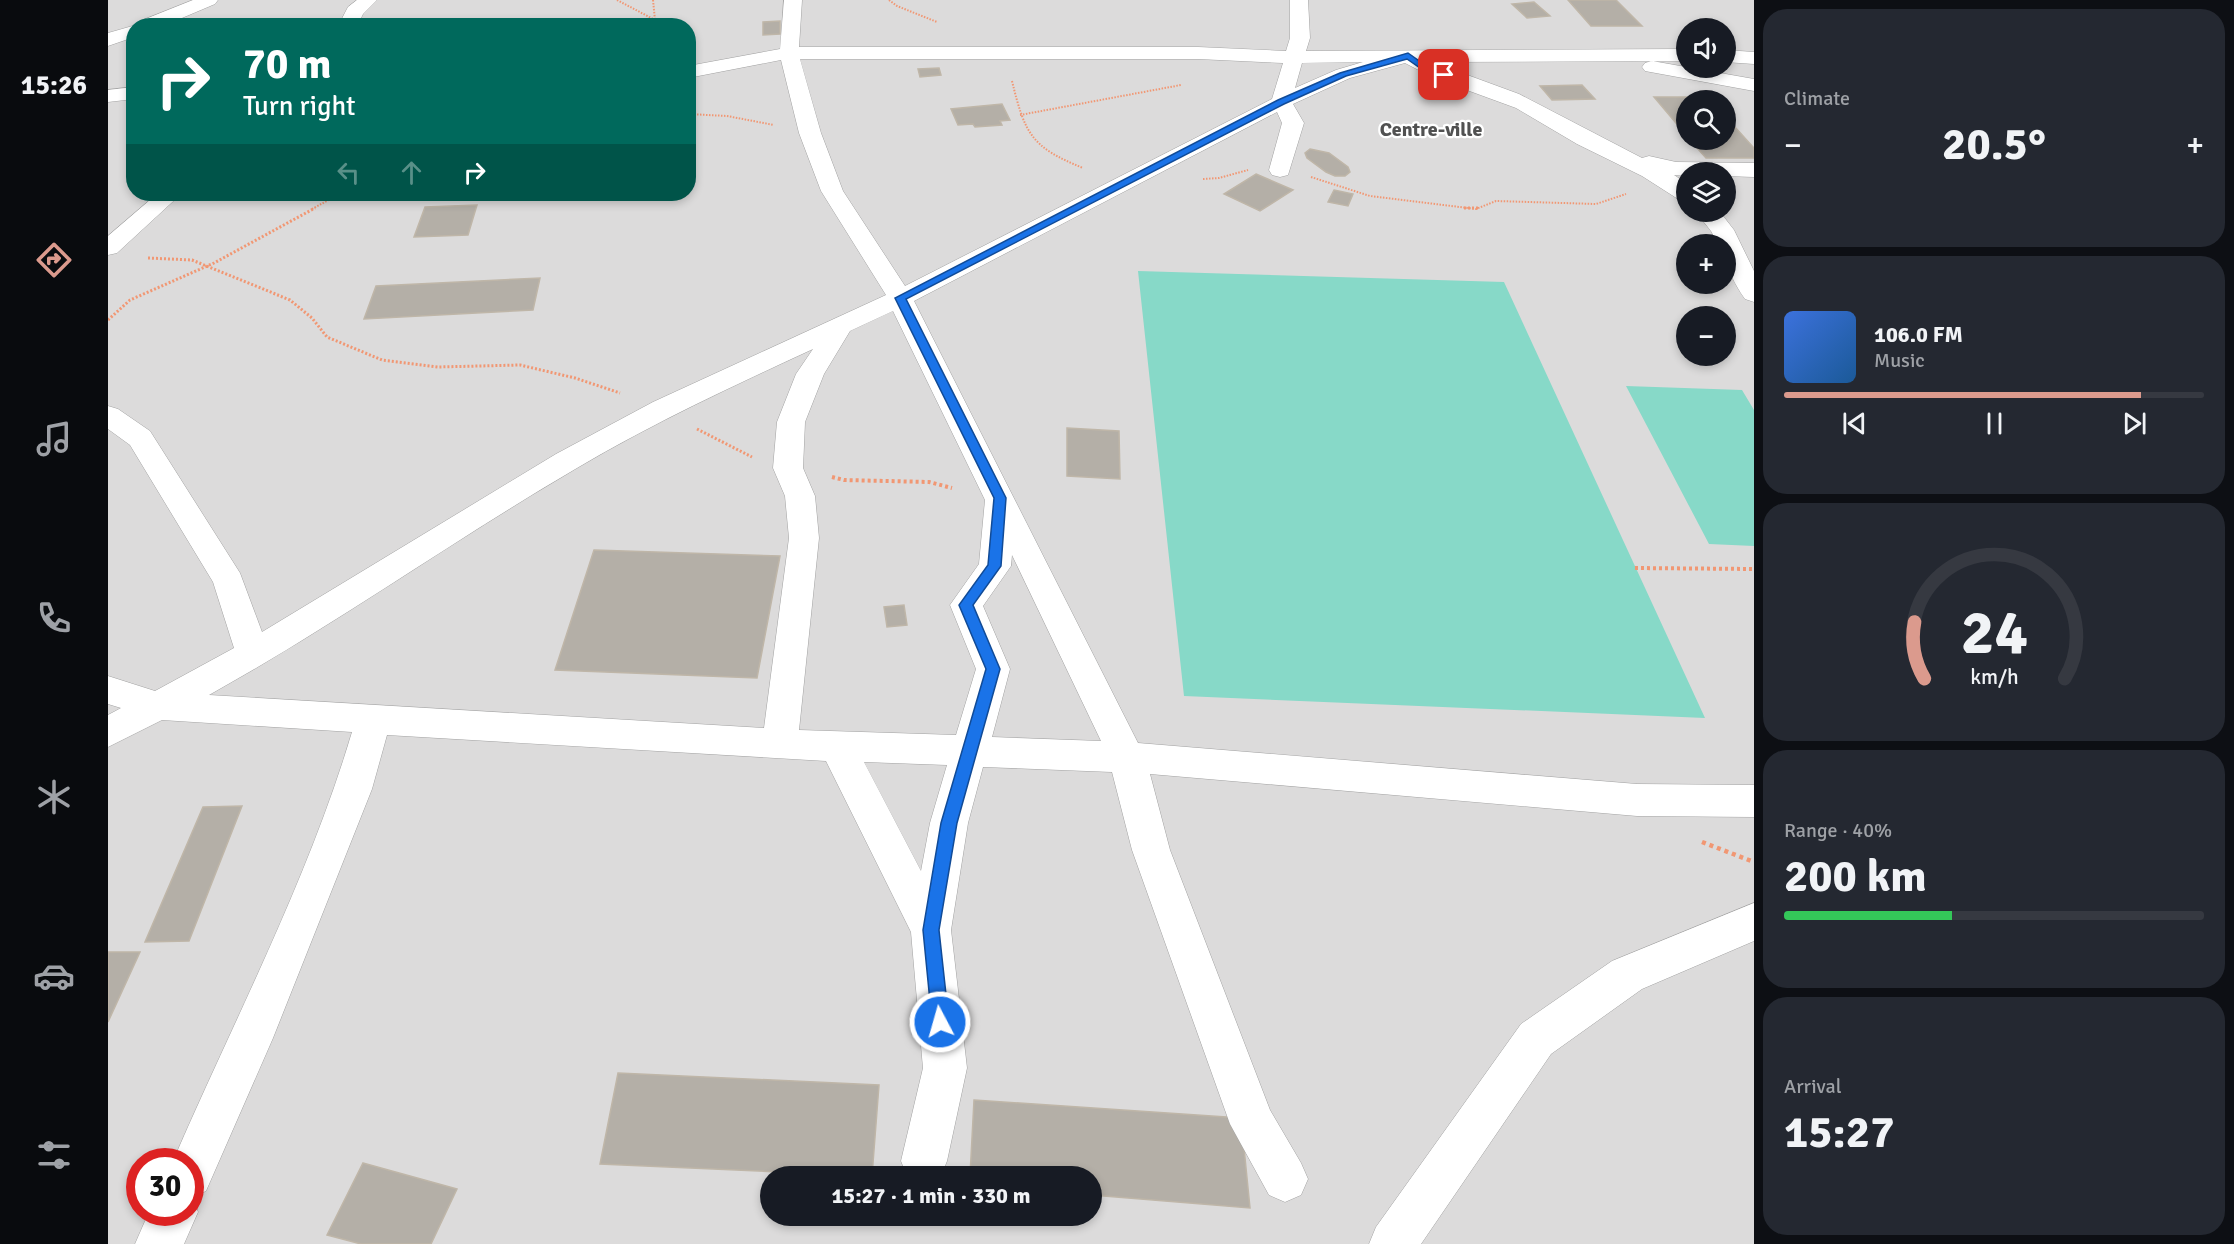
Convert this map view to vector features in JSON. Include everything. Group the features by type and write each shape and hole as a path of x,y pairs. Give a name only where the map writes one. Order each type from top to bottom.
{"street":[{"path":"165,18 209,0"},
{"path":"351,18 355,11 368,0"},
{"path":"793,0 789,53 810,133 832,191 900,298 1127,757 1151,850 1253,1124 1285,1179"},
{"path":"1280,170 1293,123 1281,102 1300,38 1299,0"},
{"path":"108,40 126,33"},
{"path":"696,70 789,53 1198,52 1255,57 1296,55 1676,55"},
{"path":"1587,55 1754,85"},
{"path":"108,732 253,654 566,461 663,408 900,298 1281,102 1343,74 1408,56"},
{"path":"1408,56 1426,69 1501,94 1561,123 1582,138 1660,177 1676,187"},
{"path":"1736,57 1754,58"},
{"path":"1730,81 1754,106"},
{"path":"108,96 126,94"},
{"path":"1618,156 1676,169 1754,170"},
{"path":"108,248 162,201"},
{"path":"1719,222 1747,284 1754,294"},
{"path":"780,744 804,538 800,496 788,468 791,422 810,374 840,326"},
{"path":"108,415 140,438 229,582 253,654"},
{"path":"924,1161 945,1068 931,930 949,823 993,669 966,605 995,566 1000,498"},
{"path":"108,690 158,706 780,744 1127,757 1637,800 1754,801"},
{"path":"202,1148 252,1038 354,789 374,719"},
{"path":"837,746 931,930"},
{"path":"1394,1244 1536,1039 1627,975 1754,921"},
{"path":"159,1244 167,1226"}],"path":[{"path":"617,0 651,18"},
{"path":"653,0 655,18"},
{"path":"1020,115 1184,84"},
{"path":"696,115 744,118 810,133"},
{"path":"108,320 130,300 206,267 327,201"},
{"path":"138,258 192,260 290,300 312,318 327,337 382,360 438,367 520,366 576,378 663,408 761,462 844,480 929,482 1000,498"},
{"path":"1635,568 1754,569"}],"shaded area":[{"path":"108,0 1754,0 1754,1244 108,1244"},
{"path":"1138,271 1504,282 1705,718 1184,696"},
{"path":"1626,386 1742,390 1754,410 1754,546 1709,544"}],"building":[{"path":"1568,0 1616,0 1642,26 1591,26"},
{"path":"1534,2 1550,16 1527,18 1512,4"},
{"path":"780,21 780,34 763,35 763,22"},
{"path":"939,68 941,75 920,77 918,69"},
{"path":"1582,85 1595,99 1552,100 1540,86"},
{"path":"1654,97 1676,97 1676,123"},
{"path":"1002,104 1010,120 1000,121 1002,125 975,127 973,124 958,125 951,109"},
{"path":"1736,128 1754,148 1754,158 1706,158 1699,150 1736,150"},
{"path":"1310,149 1329,153 1348,167 1350,172 1345,176 1335,176 1326,172 1307,158 1305,153"},
{"path":"1256,174 1293,190 1260,211 1224,194"},
{"path":"1334,190 1353,194 1348,206 1328,202"},
{"path":"477,205 468,235 414,237 425,207"},
{"path":"540,278 533,310 364,319 376,286"},
{"path":"1067,428 1119,431 1120,479 1067,476"},
{"path":"594,550 780,556 757,678 555,670"},
{"path":"904,605 907,625 887,627 884,607"},
{"path":"242,806 189,941 145,942 203,807"},
{"path":"108,952 140,952 108,1022"},
{"path":"618,1073 879,1085 873,1166 760,1166 760,1171 600,1164"},
{"path":"974,1100 1241,1118 1250,1208 1102,1196 1102,1166 971,1166"},
{"path":"363,1163 457,1189 431,1244 361,1244 327,1235"}],"district":[{"name":"Centre-ville","path":"1431,129"}],"route":[{"path":"940,1022 931,930 949,823 993,669 966,605 995,566 1000,498 900,298 1281,102 1343,74 1408,56 1426,69 1444,75"}]}
